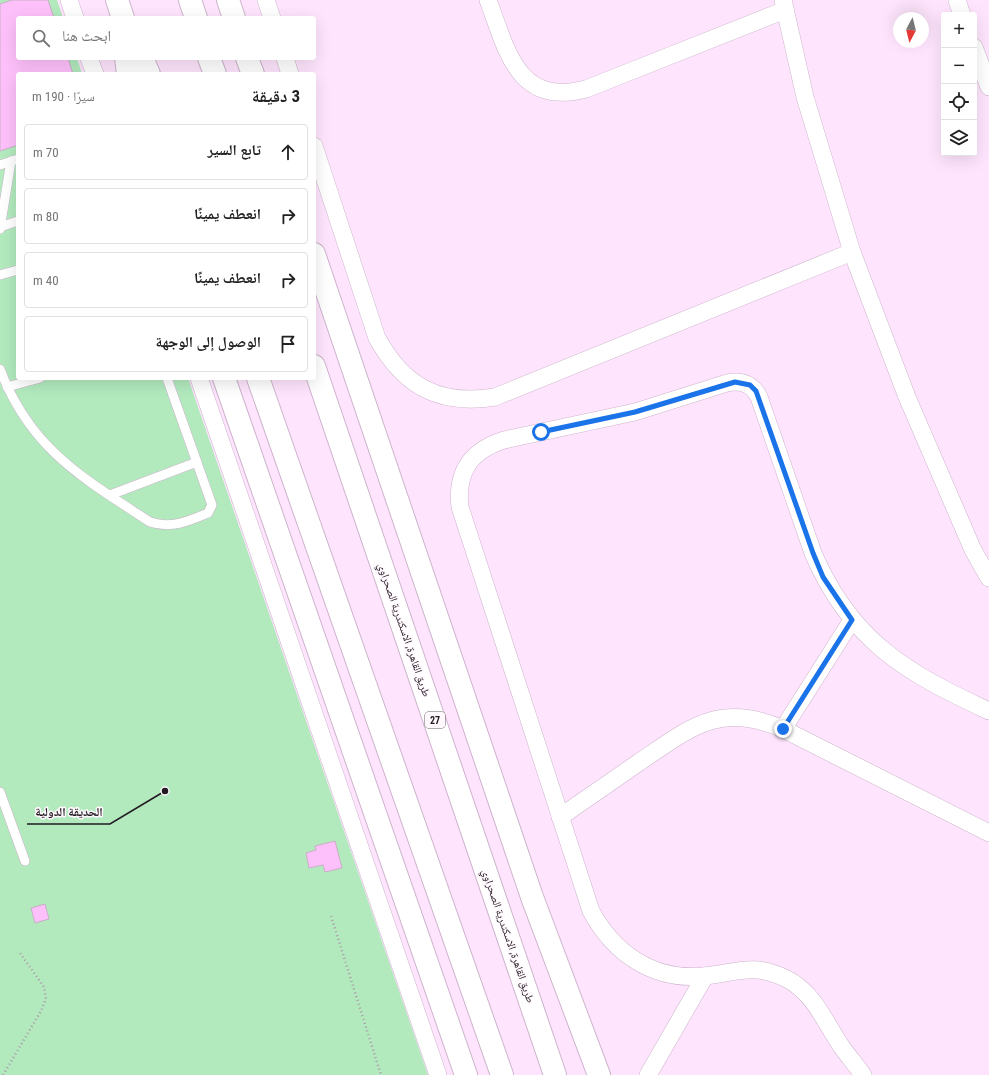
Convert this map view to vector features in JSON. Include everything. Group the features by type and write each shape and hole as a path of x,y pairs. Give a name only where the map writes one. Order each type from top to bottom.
{"highway":[{"path":"117,0 122,16"},
{"path":"190,0 195,16"},
{"path":"228,0 233,16"},
{"path":"126,60 128,72"},
{"path":"143,60 148,72"},
{"path":"210,60 214,72"},
{"path":"248,60 252,72"},
{"path":"316,260 532,897 599,1075"},
{"name":"طريق القاهرة, الاسكندرية الصحراوي","path":"316,372 555,1075"},
{"path":"225,380 418,932 466,1075"},
{"path":"259,380 502,1075"}],"street":[{"path":"69,0 75,16"},
{"path":"266,0 271,16"},
{"path":"488,0 510,58 518,71 528,82 542,89 556,93 571,93 586,89 784,5 804,96 852,252 907,397 973,550 989,578"},
{"path":"957,0 961,12"},
{"path":"974,48 989,87"},
{"path":"90,60 93,72"},
{"path":"286,60 289,72"},
{"path":"316,152 377,338 387,356 400,372 416,385 434,394 454,399 475,400 495,397 852,252"},
{"path":"200,380 438,1075"},
{"path":"863,1075 842,1047 814,1001 787,979 771,972 754,969 736,970 705,976 676,976 646,967 632,960 608,938 591,911 460,507 458,495 464,470 471,459 481,451 492,444 504,440 635,412 728,383 743,382 750,385 759,398 813,553 823,577 852,620 887,655 908,669 989,711"},
{"path":"783,729 852,620"},
{"path":"560,817 688,729 702,723 718,719 750,718 766,722 783,729 989,833"},
{"path":"648,1075 705,976"}],"lane":[{"path":"0,165 15,160"},
{"path":"0,228 15,160"},
{"path":"0,228 16,222"},
{"path":"0,275 16,271"},
{"path":"0,369 7,387 28,424 47,447 65,464 110,495 150,522 162,526 180,524 208,513 212,505 168,380"},
{"path":"7,387 33,380"},
{"path":"110,495 197,462"},
{"path":"0,792 25,861"}],"path":[{"path":"331,916 381,1075"},
{"path":"3,1075 46,1000 44,987 20,953"}],"green space":[{"path":"0,0 57,0 62,16 16,16 16,60 78,60 81,72 16,72 16,380 189,380 428,1075 0,1075"}],"building":[{"path":"12,0 48,0 53,16 16,16 16,60 69,60 72,72 16,72 16,146 0,151 0,4"},
{"path":"335,841 342,868 325,872 323,865 309,868 306,853 316,850 315,846"},
{"path":"45,904 49,919 35,923 31,908"}],"place":[{"name":"الحديقة الدولية","path":"165,791"}],"route":[{"path":"541,432 635,412 728,383 743,382 750,385 756,391 813,553 823,577 836,599 852,620 783,729"}]}
